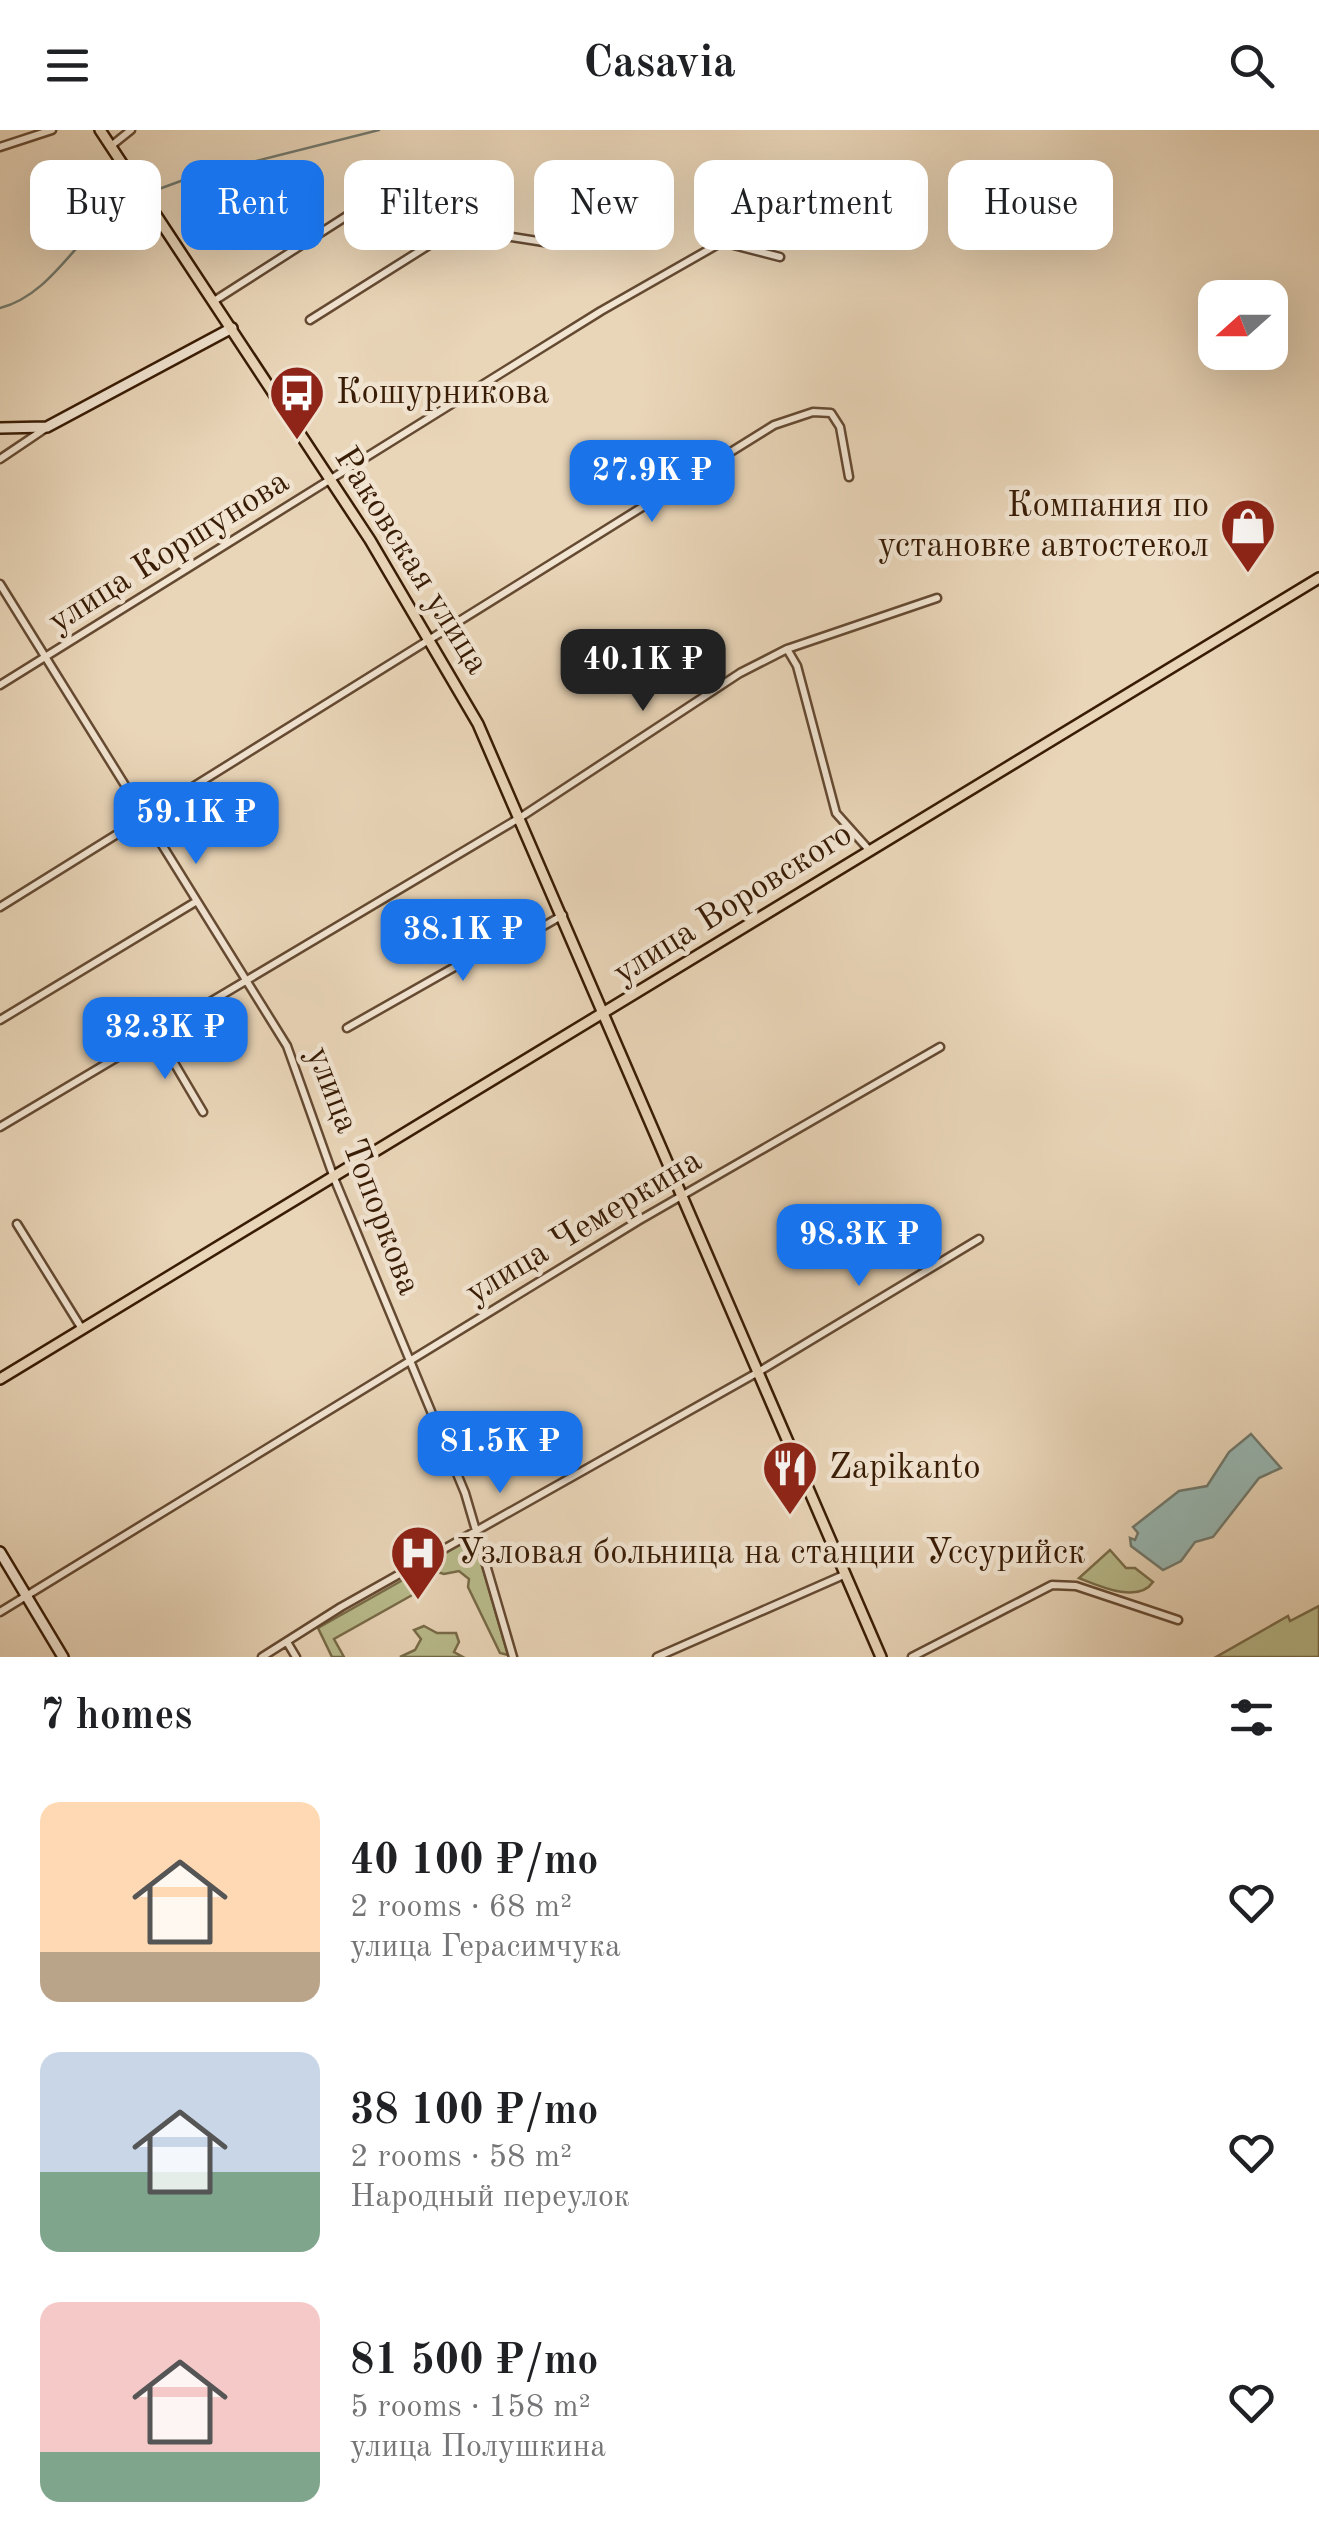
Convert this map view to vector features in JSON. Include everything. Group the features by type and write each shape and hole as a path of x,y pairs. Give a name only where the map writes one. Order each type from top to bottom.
{"main road":[{"name":"Раковская улица","path":"100,130 432,640 521,816 882,1657"},
{"name":"улица Воровского","path":"0,1379 1319,578"}],"street":[{"path":"0,146 52,130"},
{"path":"112,146 131,130"},
{"path":"214,301 344,216"},
{"name":"улица Коршунова","path":"0,685 601,310 722,242 780,257"},
{"path":"310,320 421,250"},
{"path":"0,459 47,427 232,328"},
{"path":"0,906 786,420 813,412 834,416 849,477"},
{"path":"0,428 47,427"},
{"name":"улица Топоркова","path":"0,584 287,1046 334,1178 478,1529 513,1657"},
{"path":"0,1127 521,816 740,673 787,649 938,598"},
{"path":"787,649 797,666 836,814 871,852"},
{"path":"0,1020 197,901"},
{"path":"346,1028 504,940 519,940 564,915"},
{"path":"157,1034 203,1112"},
{"name":"улица Чемеркина","path":"0,1612 408,1361 940,1046"},
{"path":"17,1224 82,1329"},
{"path":"262,1657 478,1529 760,1371 979,1239"},
{"path":"0,1552 63,1657"},
{"path":"657,1657 847,1574"},
{"path":"912,1657 1052,1585 1076,1586 1178,1620"},
{"path":"288,1642 296,1657"}],"green space":[{"path":"474,1538 508,1655 500,1653 468,1587 469,1579 459,1571 444,1574 424,1568 422,1555 435,1548 438,1555"},
{"path":"1110,1550 1126,1568 1135,1568 1153,1582 1138,1592 1128,1593 1079,1578"},
{"path":"417,1572 423,1589 334,1639 344,1657 332,1657 318,1628"},
{"path":"1319,1606 1319,1657 1216,1657 1288,1616 1290,1621"},
{"path":"424,1626 437,1633 456,1633 459,1642 454,1652 463,1657 400,1657 415,1650 421,1639 414,1630"}],"water":[{"path":"1251,1434 1281,1468 1259,1478 1213,1537 1195,1542 1181,1561 1163,1570 1131,1546 1130,1538 1135,1540 1138,1533 1133,1527 1179,1491 1207,1486 1229,1452"}],"waterway":[{"path":"161,188 379,130"},
{"path":"0,308 39,287 75,250"}],"place":[{"name":"Кошурникова","path":"297,442"},
{"name":"Компания по установке автостекол","path":"1248,575"},
{"name":"Zapikanto","path":"790,1517"},
{"name":"Узловая больница на станции Уссурийск","path":"418,1602"}]}
